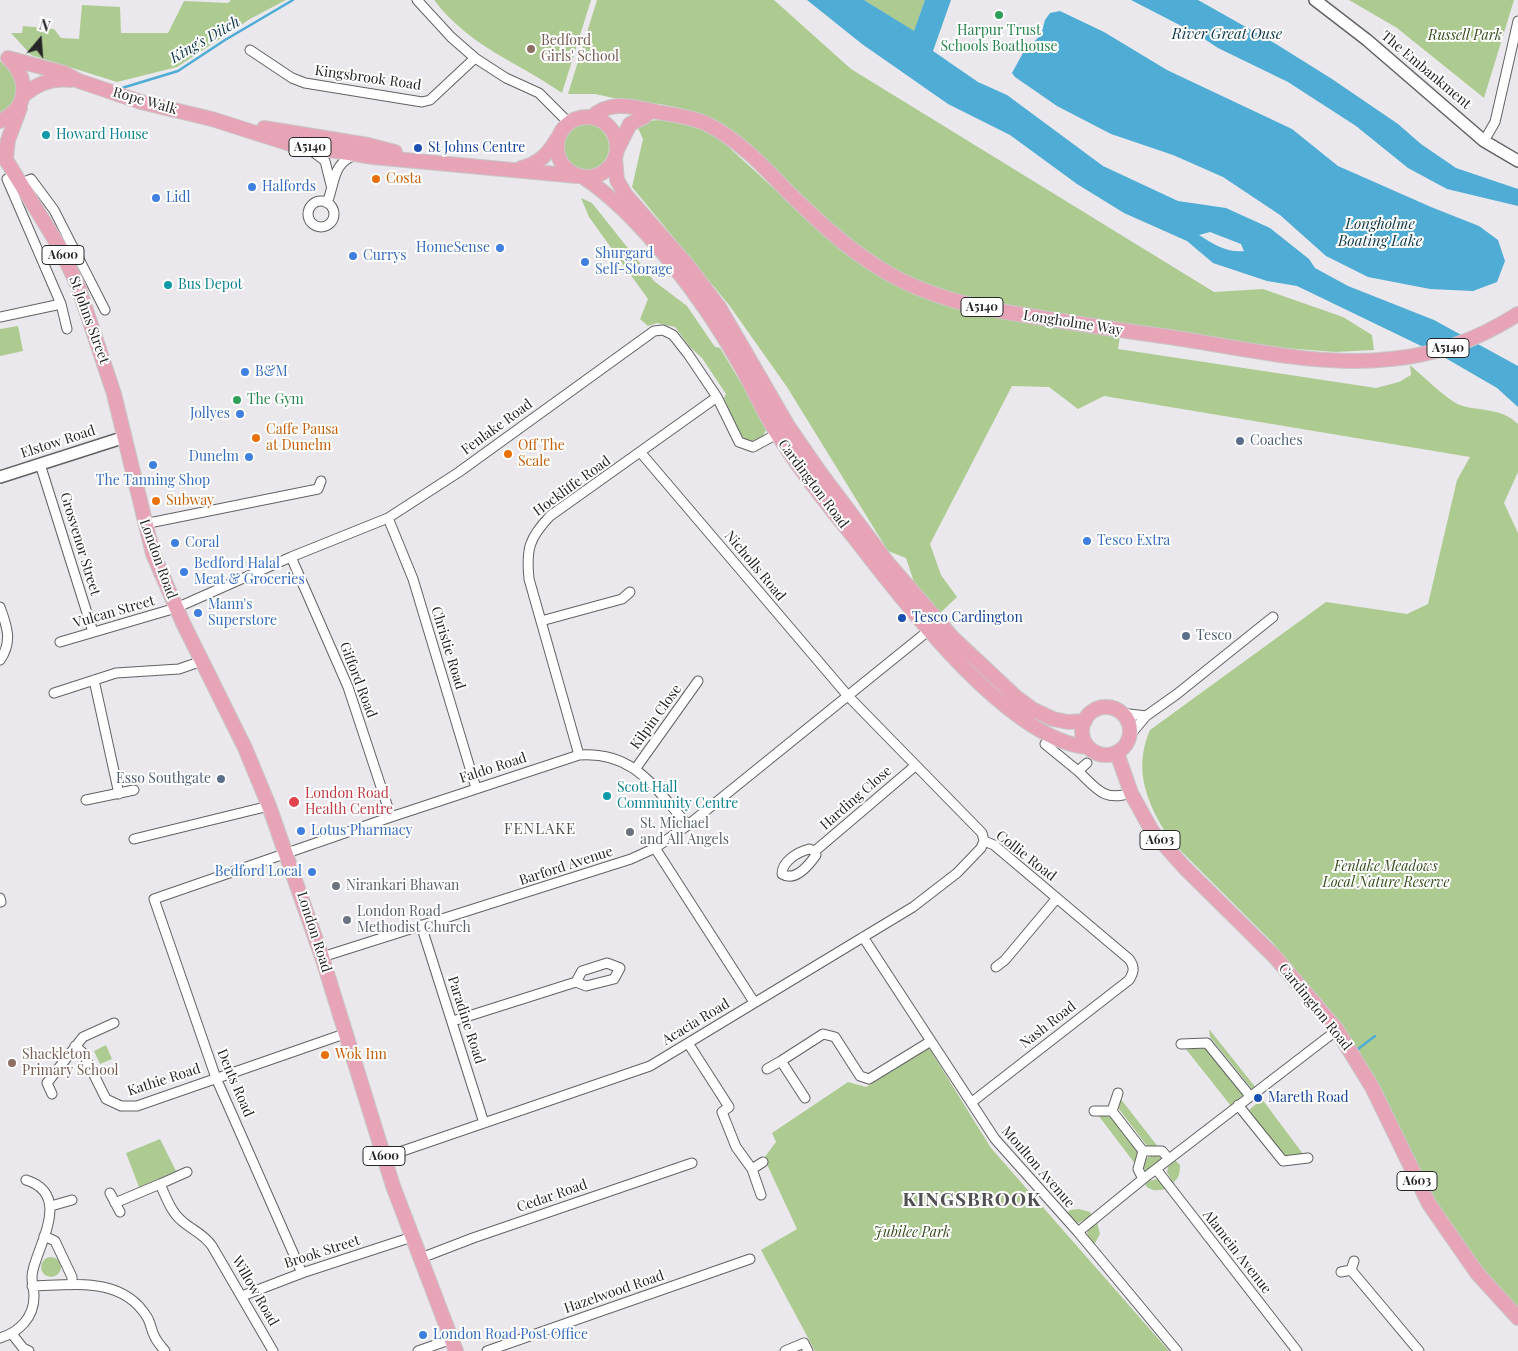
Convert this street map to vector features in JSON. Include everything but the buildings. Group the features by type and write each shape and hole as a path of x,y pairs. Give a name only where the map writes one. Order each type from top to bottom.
{"main road":[{"name":"Rope Walk","path":"3,55 64,73 79,81 141,102 212,119 368,145 412,159"},
{"path":"3,55 21,75 22,101"},
{"name":"Rope Walk","path":"0,121 41,84 54,79 79,81"},
{"name":"St Johns Street","path":"22,101 2,156 18,178 65,258 90,320 125,436"},
{"name":"Longholme Way","path":"592,117 601,108 635,106 650,111 688,117 717,130 750,154 814,216 854,251 882,270 927,292 981,307 1310,358 1372,361 1408,357 1454,346 1482,335 1518,314"},
{"path":"616,154 616,141 609,126 592,117 577,118 569,123 558,138 558,156 562,164 580,176 590,177 605,171 616,154 622,136 630,124 644,117 650,111"},
{"name":"Rope Walk","path":"212,119 271,139 358,155 580,176"},
{"name":"Rope Walk","path":"516,169 540,160 550,151 558,138"},
{"name":"Cardington Road","path":"616,154 617,180 625,194 688,266 719,307 788,426 818,471 887,562 952,637 1032,710 1053,719 1068,722 1084,721"},
{"name":"Cardington Road","path":"580,176 613,198 678,273 734,354 777,434 809,480 928,631 989,690 1025,721 1076,746 1087,747"},
{"name":"London Road","path":"125,436 144,524 157,564 176,608 245,748 269,806 347,1032 385,1157 412,1237 454,1345"},
{"path":"1110,708 1121,713 1129,723 1129,738 1124,748 1107,756 1096,754 1087,747 1082,731 1084,721 1096,709 1110,708"},
{"name":"Cardington Road","path":"1125,778 1129,738"},
{"name":"Cardington Road","path":"1116,753 1131,793 1152,830 1165,847 1275,957 1337,1030 1372,1087 1429,1204 1477,1273 1518,1318"}],"street":[{"path":"417,0 451,37 475,58 490,69 539,93 569,123"},
{"name":"The Embankment","path":"1316,0 1367,40 1484,141 1518,161"},
{"path":"1484,141 1495,122 1518,21"},
{"name":"Kingsbrook Road","path":"250,50 292,78 305,83 422,102 430,100 475,58"},
{"path":"302,146 323,158 331,185"},
{"path":"327,203 331,185 342,162 358,155"},
{"path":"67,329 61,304 7,179 31,179 50,204 105,310"},
{"path":"0,317 61,304"},
{"name":"Fenlake Road","path":"176,608 291,557 388,518 460,472 654,331 663,330 673,335 717,397 739,442 753,447 777,434"},
{"name":"Hockliffe Road","path":"579,755 529,579 527,558 529,545 537,529 550,516 641,453 717,397"},
{"name":"Elstow Road","path":"0,477 125,436"},
{"name":"Nicholls Road","path":"641,453 848,696"},
{"name":"Grosvenor Street","path":"40,464 93,632"},
{"path":"144,524 318,489 321,481"},
{"name":"Christie Road","path":"388,518 413,579 476,788"},
{"name":"Gifford Road","path":"291,557 348,687 391,817"},
{"path":"541,621 622,600 630,592"},
{"path":"0,607 8,628 9,638 0,660"},
{"name":"Vulcan Street","path":"60,642 176,608"},
{"path":"1129,738 1146,716 1177,694 1273,617"},
{"name":"Barford Avenue","path":"322,957 607,868 655,848 688,826 928,631"},
{"path":"54,693 94,680 132,671 184,668 202,661"},
{"path":"94,680 119,794"},
{"name":"Kilpin Close","path":"636,768 698,681"},
{"name":"Collie Road","path":"848,696 982,833 984,841 994,845 1129,959 1133,965"},
{"path":"1121,713 1146,716"},
{"path":"1045,744 1108,797 1118,798 1131,793"},
{"name":"Faldo Road","path":"154,899 476,788 579,755 596,754 611,757 636,768 688,826"},
{"path":"1078,771 1087,763"},
{"name":"Harding Close","path":"815,851 915,766"},
{"path":"86,800 134,790"},
{"path":"134,839 269,806"},
{"name":"Acacia Road","path":"385,1157 650,1066 939,889 981,848 984,841"},
{"path":"655,848 754,1002"},
{"path":"996,967 1005,960 1057,898"},
{"name":"Dents Road","path":"154,899 216,1078 302,1273"},
{"name":"Paradine Road","path":"421,925 484,1123"},
{"name":"Moulton Avenue","path":"863,937 995,1139 1078,1232 1177,1351"},
{"name":"Nash Road","path":"972,1102 1129,980 1134,973 1133,965"},
{"path":"453,1021 576,982"},
{"path":"52,1094 47,1083 75,1046 90,1032 114,1023"},
{"path":"1078,1232 1238,1104 1337,1030"},
{"name":"Kathie Road","path":"75,1046 83,1053 106,1099 120,1106 137,1106 347,1032"},
{"path":"767,1068 823,1034 834,1037 860,1076 869,1078 931,1041"},
{"path":"688,1042 729,1107 722,1112 736,1147 752,1169 761,1195"},
{"path":"1181,1044 1207,1043 1250,1096"},
{"path":"781,1061 805,1098"},
{"path":"1112,1111 1118,1093"},
{"path":"1238,1104 1282,1161 1308,1158"},
{"path":"1094,1112 1112,1111"},
{"path":"1112,1111 1144,1151"},
{"path":"1144,1151 1162,1151 1169,1159"},
{"path":"1143,1179 1138,1169 1144,1151"},
{"path":"752,1169 763,1162"},
{"name":"Cedar Road","path":"421,1258 692,1163"},
{"name":"Alamein Avenue","path":"1156,1169 1297,1351"},
{"path":"116,1203 187,1172"},
{"path":"0,1338 22,1328 28,1319 34,1296 32,1270 50,1219 51,1206 36,1183 26,1180"},
{"name":"Willow Road","path":"160,1184 171,1209 181,1221 206,1238 212,1246 273,1351"},
{"path":"110,1193 120,1212"},
{"path":"51,1206 72,1200"},
{"path":"44,1236 55,1241 72,1277 72,1285"},
{"name":"Brook Street","path":"242,1296 302,1273 412,1237"},
{"name":"Hazelwood Road","path":"487,1351 750,1259"},
{"path":"1341,1272 1352,1266 1419,1351"},
{"path":"32,1286 101,1286 123,1293 138,1305 148,1319 154,1337 165,1351"},
{"path":"12,1334 23,1348 29,1351"},
{"path":"418,1351 454,1345"},
{"path":"785,1351 806,1347"}],"green space":[{"path":"231,0 286,0 250,19 177,67 117,82 31,55 11,33 22,33 23,26 54,29 61,38 79,39 82,5 120,7 121,33 168,33 184,1 228,3"},
{"name":"Bedford Girls' School","path":"434,0 591,0 562,93 478,42 448,16"},
{"path":"597,0 774,0 851,69 1214,292 1263,289 1343,317 1372,335 1374,350 1335,352 1284,348 990,304 918,284 850,243 713,121 681,108 648,103 624,102 623,100 595,94 568,94"},
{"path":"864,0 925,0 914,32"},
{"name":"Russell Park","path":"1349,0 1514,0 1484,98 1397,28"},
{"path":"0,61 13,71 16,96 7,110 0,115"},
{"name":"Fenlake Meadows Local Nature Reserve","path":"661,120 695,126 722,141 840,249 877,274 906,290 931,300 1120,336 1118,349 1376,388 1399,382 1411,375 1410,365 1455,403 1497,412 1518,424 1518,472 1504,503 1518,533 1518,1311 1480,1270 1433,1197 1396,1120 1369,1071 1273,943 1171,841 1155,815 1145,788 1142,760 1150,730 1326,602 1407,614 1428,604 1457,480 1470,457 1104,396 1078,409 1049,387 1012,386 930,544 941,575 957,597 939,614 914,582 906,558 888,551 787,387 729,305 632,187 643,139 637,126 644,121"},
{"path":"581,124 591,124 605,134 609,147 605,160 599,166 591,170 581,170 567,160 563,152 563,142 573,128"},
{"path":"581,198 592,203 654,281 687,306 715,347 720,348 765,423 766,430 761,440 750,443 740,435 724,398 726,394 702,358 690,347 675,327 657,323 648,326 640,319 648,299 589,217"},
{"path":"18,326 23,351 0,356 0,329"},
{"path":"1209,1029 1256,1088 1252,1089 1210,1037"},
{"path":"106,1045 112,1059 100,1064 94,1051"},
{"name":"Jubilee Park","path":"929,1048 991,1148 1169,1351 815,1351 761,1250 797,1229 764,1158 776,1142 772,1133 848,1082 866,1087"},
{"path":"1185,1048 1209,1049 1242,1091 1242,1096 1231,1106"},
{"path":"1120,1098 1159,1148 1147,1146 1119,1109"},
{"path":"1262,1099 1303,1154 1285,1157 1249,1110"},
{"path":"1098,1115 1114,1117 1139,1151 1136,1165"},
{"path":"160,1139 176,1171 139,1187 126,1153"},
{"path":"1158,1152 1163,1158 1150,1171 1143,1169 1145,1159"},
{"path":"1175,1160 1180,1165 1180,1170 1178,1177 1173,1183 1167,1172 1168,1167"},
{"path":"1157,1179 1168,1188 1155,1190 1145,1185 1149,1181"},
{"path":"1079,1209 1090,1212 1092,1216 1078,1223 1066,1214 1070,1210"},
{"path":"1097,1222 1100,1234 1094,1245 1087,1234 1089,1228"},
{"path":"47,1257 55,1257 61,1263 61,1271 55,1277 47,1277 41,1271 41,1263"}],"water":[{"path":"807,0 864,0 914,31 925,0 951,0 933,51 978,82 1007,95 1103,166 1178,201 1226,208 1270,228 1309,259 1315,268 1348,286 1434,320 1518,366 1518,407 1497,388 1442,356 1297,286 1267,281 1213,263 1187,241 1124,213 1077,184 1010,135 948,104 862,44","holes":["1210,232 1241,244 1244,251 1232,251 1215,245 1199,235"]},
{"name":"River Great Ouse","path":"1131,0 1198,0 1276,44 1332,79 1398,124 1421,144 1456,168 1518,189 1518,206 1447,189 1408,168 1356,126 1288,82 1218,48 1197,34"},
{"name":"Longholme Boating Lake","path":"1060,11 1104,32 1167,70 1292,129 1338,166 1479,226 1498,240 1505,261 1497,282 1473,291 1430,289 1368,277 1326,256 1280,215 1223,177 1173,155 1111,134 1057,106 1012,73 1024,51 1041,35 1045,20 1050,13"}],"waterway":[{"name":"King's Ditch","path":"122,88 178,71 225,40 293,0"},
{"path":"1358,1049 1375,1036"}],"place":[{"name":"Harpur Trust Schools Boathouse","path":"999,15"},
{"name":"Bedford Girls' School","path":"531,49"},
{"name":"Howard House","path":"46,135"},
{"name":"St Johns Centre","path":"418,148"},
{"name":"Costa","path":"376,179"},
{"name":"Halfords","path":"252,187"},
{"name":"Lidl","path":"156,198"},
{"name":"HomeSense","path":"500,248"},
{"name":"Currys","path":"353,256"},
{"name":"Shurgard Self-Storage","path":"585,262"},
{"name":"Bus Depot","path":"168,285"},
{"name":"B&M","path":"245,372"},
{"name":"The Gym","path":"237,400"},
{"name":"Jollyes","path":"240,414"},
{"name":"Caffe Pausa at Dunelm","path":"256,438"},
{"name":"Coaches","path":"1240,441"},
{"name":"Off The Scale","path":"508,454"},
{"name":"Dunelm","path":"249,457"},
{"name":"The Tanning Shop","path":"153,465"},
{"name":"Subway","path":"156,501"},
{"name":"Tesco Extra","path":"1087,541"},
{"name":"Coral","path":"175,543"},
{"name":"Bedford Halal Meat & Groceries","path":"184,572"},
{"name":"Mann's Superstore","path":"198,613"},
{"name":"Tesco Cardington","path":"902,618"},
{"name":"Tesco","path":"1186,636"},
{"name":"Esso Southgate","path":"221,779"},
{"name":"Scott Hall Community Centre","path":"607,796"},
{"name":"London Road Health Centre","path":"294,802"},
{"name":"Lotus Pharmacy","path":"301,831"},
{"name":"St. Michael and All Angels","path":"630,832"},
{"name":"Bedford Local","path":"312,872"},
{"name":"Nirankari Bhawan","path":"336,886"},
{"name":"London Road Methodist Church","path":"347,920"},
{"name":"Wok Inn","path":"325,1055"},
{"name":"Shackleton Primary School","path":"12,1063"},
{"name":"Mareth Road","path":"1258,1098"},
{"name":"London Road Post Office","path":"423,1335"}],"district":[{"name":"FENLAKE","path":"540,829"},
{"name":"KINGSBROOK","path":"972,1200"}]}
